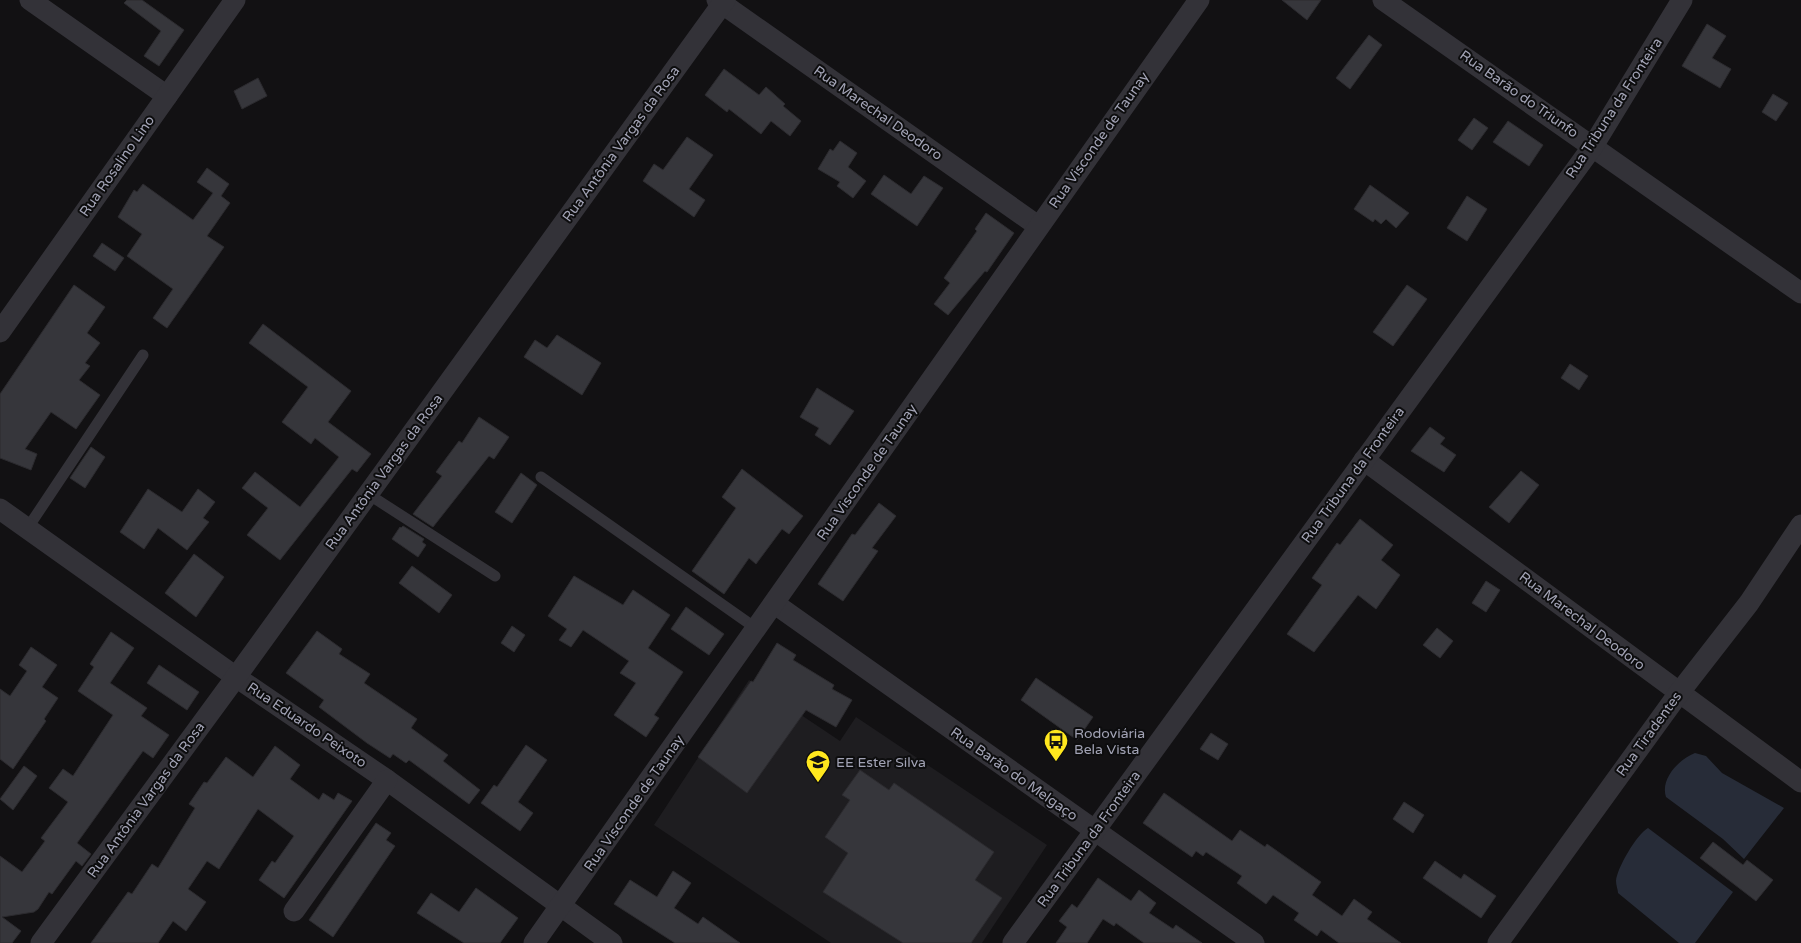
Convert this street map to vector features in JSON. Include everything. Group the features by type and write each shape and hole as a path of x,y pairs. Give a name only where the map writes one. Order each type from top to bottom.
{"street":[{"path":"30,0 167,96"},
{"name":"Rua Rosalino Lino","path":"0,332 235,0"},
{"name":"Rua Visconde de Taunay","path":"534,943 775,604 1038,226 1199,0"},
{"name":"Rua Barão do Triunfo","path":"1383,0 1801,293"},
{"name":"Rua Tribuna da Fronteira","path":"1013,943 1592,146 1682,0"},
{"name":"Rua Marechal Deodoro","path":"722,1 1038,226"},
{"name":"Rua Antônia Vargas da Rosa","path":"41,943 236,677 722,1"},
{"name":"Rua Marechal Deodoro","path":"1364,460 1801,782"},
{"name":"Rua Eduardo Peixoto","path":"0,509 236,677 387,780 612,943"},
{"name":"Rua Tiradentes","path":"1498,943 1679,693 1749,602 1801,525"},
{"name":"Rua Barão do Melgaço","path":"775,604 1254,943"},
{"path":"294,911 387,780"}],"lane":[{"path":"26,529 143,355"},
{"path":"541,477 757,629"},
{"path":"368,494 495,576"}],"shaded area":[{"name":"EE Ester Silva","path":"749,680 840,741 856,717 1047,845 982,943 831,943 654,825"}],"water":[{"path":"1695,753 1706,756 1722,773 1784,808 1744,859 1723,839 1666,797 1666,783 1672,770 1683,760"},
{"path":"1648,828 1733,892 1695,943 1679,943 1618,893 1616,881 1620,868 1633,844"}],"building":[{"path":"127,0 142,0 184,30 159,66 144,56 161,31 124,3"},
{"path":"1282,0 1321,0 1307,20"},
{"path":"1707,24 1726,36 1712,58 1731,69 1720,88 1682,66"},
{"path":"1369,35 1382,45 1350,89 1336,78"},
{"path":"724,69 759,95 766,87 785,104 783,106 801,121 790,136 771,121 761,134 729,109 727,112 705,95"},
{"path":"258,78 267,96 242,109 234,91"},
{"path":"1773,94 1788,103 1776,121 1762,112"},
{"path":"1474,118 1488,128 1472,150 1458,140"},
{"path":"1508,121 1543,145 1529,166 1493,142"},
{"path":"687,137 713,155 689,189 705,200 694,217 643,181 654,164 663,170"},
{"path":"840,141 857,153 848,167 866,181 853,198 837,186 840,182 818,169 830,149 833,151"},
{"path":"207,168 229,184 221,196 230,203 207,236 224,247 167,328 153,318 173,289 127,256 142,234 118,217 134,190 137,192 143,184 193,220 213,193 197,182"},
{"path":"884,175 911,194 924,176 943,188 917,226 871,194"},
{"path":"1370,185 1409,213 1396,228 1386,219 1381,224 1375,219 1373,222 1354,209"},
{"path":"1467,196 1487,209 1467,241 1447,228"},
{"path":"986,213 1014,233 987,272 985,271 948,315 934,304 950,283 944,278 977,231 975,229"},
{"path":"102,243 124,258 115,271 93,256"},
{"path":"74,285 105,307 87,333 100,343 85,363 90,366 79,380 100,395 76,429 51,412 25,449 37,454 31,470 0,458 0,394"},
{"path":"1407,285 1427,299 1393,346 1373,332"},
{"path":"263,324 351,391 328,422 371,454 357,472 352,469 280,560 247,535 268,508 242,488 255,472 300,507 339,457 315,438 311,444 282,422 308,387 249,343"},
{"path":"557,335 601,363 582,395 524,357 535,340 547,348"},
{"path":"1570,364 1588,376 1579,390 1561,378"},
{"path":"817,388 854,411 830,445 815,435 819,428 800,417"},
{"path":"479,417 509,437 494,459 489,456 433,527 413,514 442,476 436,472 459,441 462,443"},
{"path":"1430,427 1445,438 1440,444 1456,455 1444,472 1411,451"},
{"path":"91,447 105,457 85,488 70,478"},
{"path":"742,469 803,516 789,534 782,529 756,564 749,558 724,594 692,571 736,508 722,497"},
{"path":"1521,471 1539,485 1509,523 1489,507"},
{"path":"521,473 537,485 512,523 495,512"},
{"path":"148,489 182,512 198,489 215,502 203,518 209,522 187,550 158,528 144,549 120,532"},
{"path":"879,503 896,516 872,548 878,551 843,601 818,584 852,534 855,535"},
{"path":"1360,519 1393,545 1381,560 1400,575 1376,609 1358,595 1314,652 1287,634 1322,585 1312,578 1337,543 1340,545"},
{"path":"403,526 424,539 422,542 426,545 418,557 392,539 400,527"},
{"path":"194,554 224,577 196,617 165,593"},
{"path":"412,566 452,595 439,613 399,583"},
{"path":"574,576 623,605 633,590 670,615 648,648 683,672 654,715 659,718 646,737 614,715 636,683 620,673 629,661 583,630 571,647 559,640 567,629 548,616"},
{"path":"1486,581 1500,590 1486,612 1472,603"},
{"path":"686,607 724,634 709,655 671,629"},
{"path":"512,626 525,635 514,652 501,643"},
{"path":"1437,628 1453,641 1440,658 1423,645"},
{"path":"317,631 342,649 339,654 370,674 364,683 417,719 411,728 448,755 443,761 480,790 469,804 409,760 406,763 393,754 390,758 367,743 319,707 324,700 286,673"},
{"path":"111,632 134,648 110,683 147,708 141,716 169,735 153,758 143,751 77,843 91,854 82,866 76,861 52,894 49,892 34,912 2,917 21,931 12,943 0,943 0,856 22,872 45,841 41,838 68,802 49,788 63,769 73,776 113,715 78,691 94,667 90,664"},
{"path":"777,643 796,655 793,660 834,685 832,689 852,700 836,727 806,710 747,793 698,757 751,681 753,682"},
{"path":"31,647 57,665 42,687 58,698 44,719 46,721 13,769 0,759 0,689 10,696 27,671 19,665"},
{"path":"159,665 199,692 187,710 147,683"},
{"path":"1036,678 1093,717 1077,740 1021,700"},
{"path":"1211,733 1228,744 1218,760 1200,749"},
{"path":"526,745 547,760 518,802 533,813 520,831 481,803 494,785 497,787"},
{"path":"275,746 300,765 290,779 319,800 323,793 334,800 338,793 352,801 284,898 259,880 272,861 275,863 294,836 258,809 219,869 207,861 188,889 206,902 186,931 173,921 158,943 91,943 128,892 132,894 152,864 158,868 195,808 189,804 204,782 207,783 226,757 253,777"},
{"path":"24,766 37,776 13,810 0,799"},
{"path":"860,770 889,790 894,783 994,852 975,880 1002,898 971,943 903,943 823,892 848,853 825,837 850,800 842,795"},
{"path":"1164,793 1232,841 1240,830 1265,847 1267,844 1321,882 1312,895 1342,916 1354,899 1372,912 1367,919 1401,943 1339,943 1321,930 1317,936 1294,920 1299,913 1273,895 1266,904 1237,883 1242,876 1206,852 1203,856 1196,851 1192,857 1143,823"},
{"path":"1404,802 1424,815 1413,833 1393,819"},
{"path":"376,823 391,833 386,840 395,846 333,937 309,920"},
{"path":"1713,842 1743,865 1747,860 1773,880 1756,901 1700,858"},
{"path":"1435,861 1461,879 1464,874 1496,896 1481,918 1423,878"},
{"path":"673,871 691,883 674,908 698,924 703,917 740,943 675,943 614,904 630,880 657,897"},
{"path":"1098,878 1131,901 1139,890 1156,903 1149,913 1173,929 1176,925 1202,943 1144,943 1116,923 1114,926 1103,919 1087,943 1056,943 1067,927 1059,921 1072,904 1077,908"},
{"path":"476,888 518,918 500,943 464,943 417,913 431,893 459,912"}],"place":[{"name":"Rodoviária Bela Vista","path":"1056,762"},
{"name":"EE Ester Silva","path":"818,783"}]}
